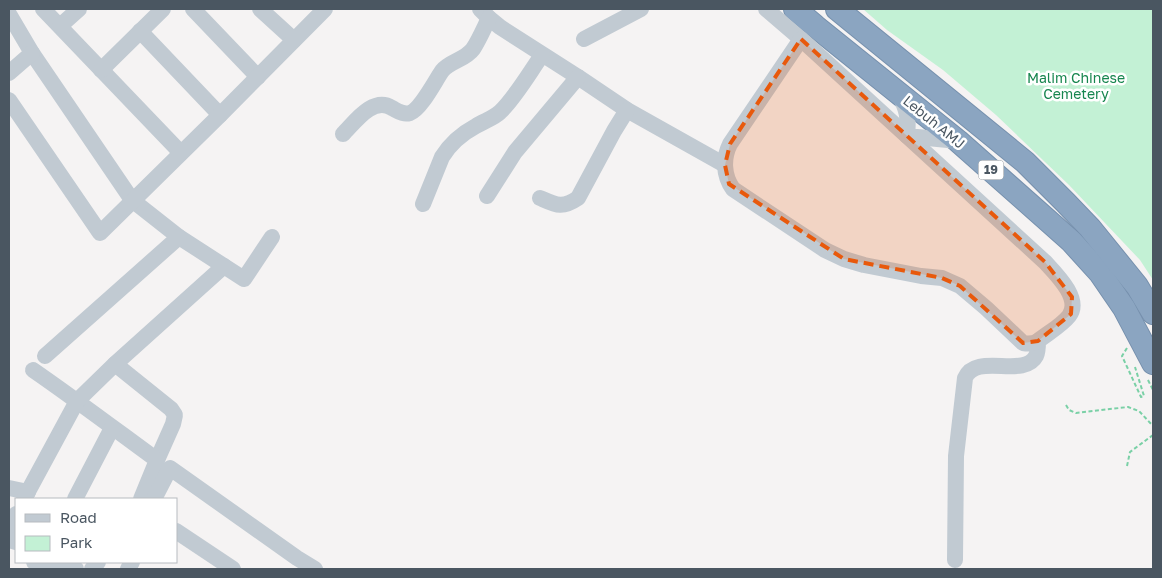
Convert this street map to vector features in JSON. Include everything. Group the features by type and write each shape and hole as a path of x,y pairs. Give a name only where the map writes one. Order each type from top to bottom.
{"highway":[{"name":"Lebuh AMJ","path":"795,9 958,141 1054,225 1084,255 1100,273 1124,308 1144,368"},
{"name":"Lebuh AMJ","path":"837,9 1025,162 1096,235 1137,286 1153,313"}],"street":[{"path":"43,9 181,153"},
{"path":"60,26 79,9"},
{"path":"100,70 163,9"},
{"path":"193,9 258,77"},
{"path":"260,9 294,40"},
{"path":"9,100 100,233 325,9"},
{"path":"584,39 641,9"},
{"path":"766,9 801,39 1046,262 1067,288 1072,298 1071,314 1061,324 1033,344 1023,343 960,286 942,278 864,266 844,259 825,250 733,189 725,166 725,154 801,39"},
{"path":"9,14 32,53 132,200 179,237 244,279 272,237"},
{"path":"343,134 364,112 376,106 385,104 402,113 408,114 412,112 428,93 444,68 472,50 484,14 628,110 725,166"},
{"path":"140,31 220,115"},
{"path":"9,73 32,53"},
{"path":"423,204 446,150 474,127 499,113 542,54"},
{"path":"487,196 515,152 578,77"},
{"path":"898,92 906,108 907,136"},
{"path":"540,198 563,206 570,204 578,198 614,131 628,110"},
{"path":"907,136 958,141"},
{"path":"45,356 179,237"},
{"path":"9,488 26,496 77,401 115,364 224,266"},
{"path":"954,560 956,456 965,378 967,373 977,367 1024,365 1032,361 1036,356 1038,341"},
{"path":"115,364 171,409 175,415 154,498"},
{"path":"33,370 112,428 314,569"},
{"path":"77,498 112,428"},
{"path":"142,498 163,464"},
{"path":"9,529 15,516"},
{"path":"178,532 232,569"},
{"path":"40,563 76,569"}],"path":[{"path":"1122,356 1141,397 1144,396 1144,368"},
{"path":"1144,368 1153,390"},
{"path":"1066,405 1069,410 1076,413 1128,407 1139,411 1153,426"},
{"path":"1127,466 1130,452 1153,436"}],"highlighted area":[{"path":"801,39 1045,262 1072,297 1071,314 1038,341 1023,343 960,286 942,278 844,259 729,184 725,165 730,144"}],"green space":[{"name":"Malim Chinese Cemetery","path":"863,9 1153,9 1153,280 1140,260 1069,185 996,115 943,70 887,30"}]}
